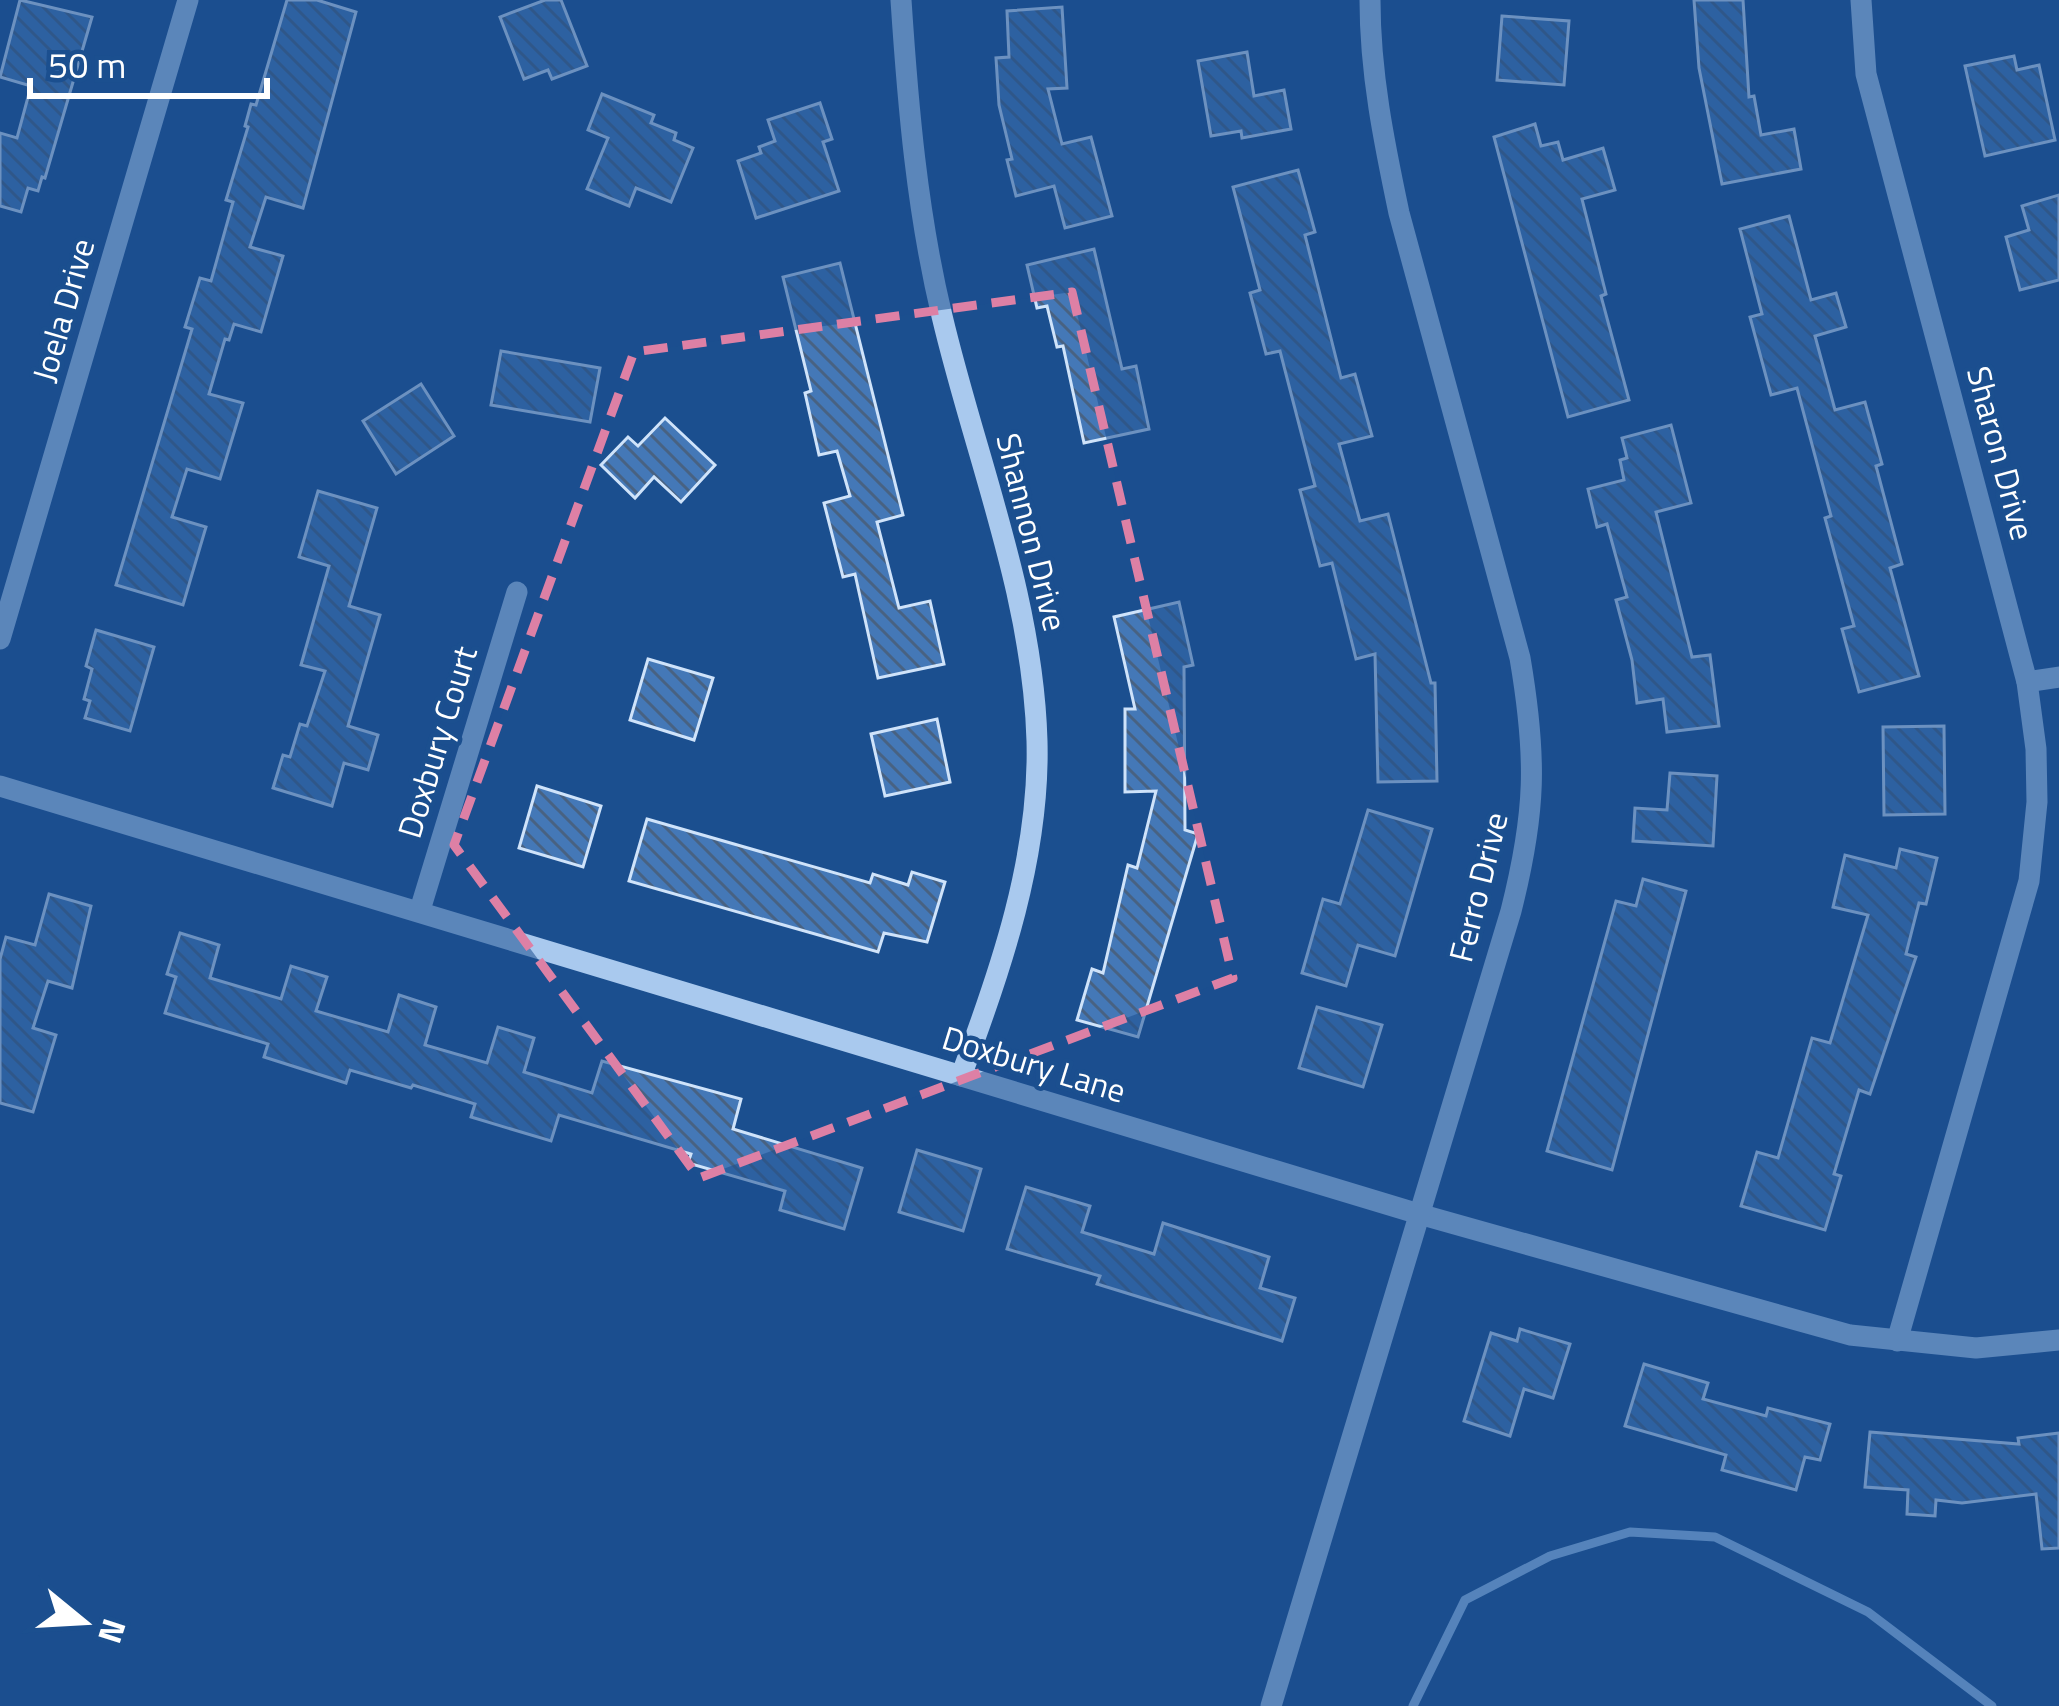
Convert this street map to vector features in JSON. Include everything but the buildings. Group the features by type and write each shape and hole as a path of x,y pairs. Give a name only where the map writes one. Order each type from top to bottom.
{"street":[{"name":"Joela Drive","path":"0,639 188,0"},
{"name":"Shannon Drive","path":"901,0 913,157 924,222 941,314 1015,587 1032,677 1037,742 1033,811 1020,892 962,1076"},
{"name":"Ferro Drive","path":"1271,1706 1511,911 1534,792 1531,720 1520,658 1383,139 1370,50 1370,0"},
{"name":"Sharon Drive","path":"1861,0 1866,74 2027,682 2037,784 2029,881 1897,1341"},
{"name":"Doxbury Court","path":"420,910 517,592"},
{"path":"2027,682 2059,677"},
{"name":"Doxbury Lane","path":"0,786 1419,1214 1850,1335 1976,1348 2059,1340"}],"highlighted area":[{"path":"1072,292 1233,978 699,1178 454,845 634,352"}],"waterway":[{"path":"1413,1706 1465,1600 1550,1556 1630,1532 1715,1537 1868,1612 1992,1706"}]}
